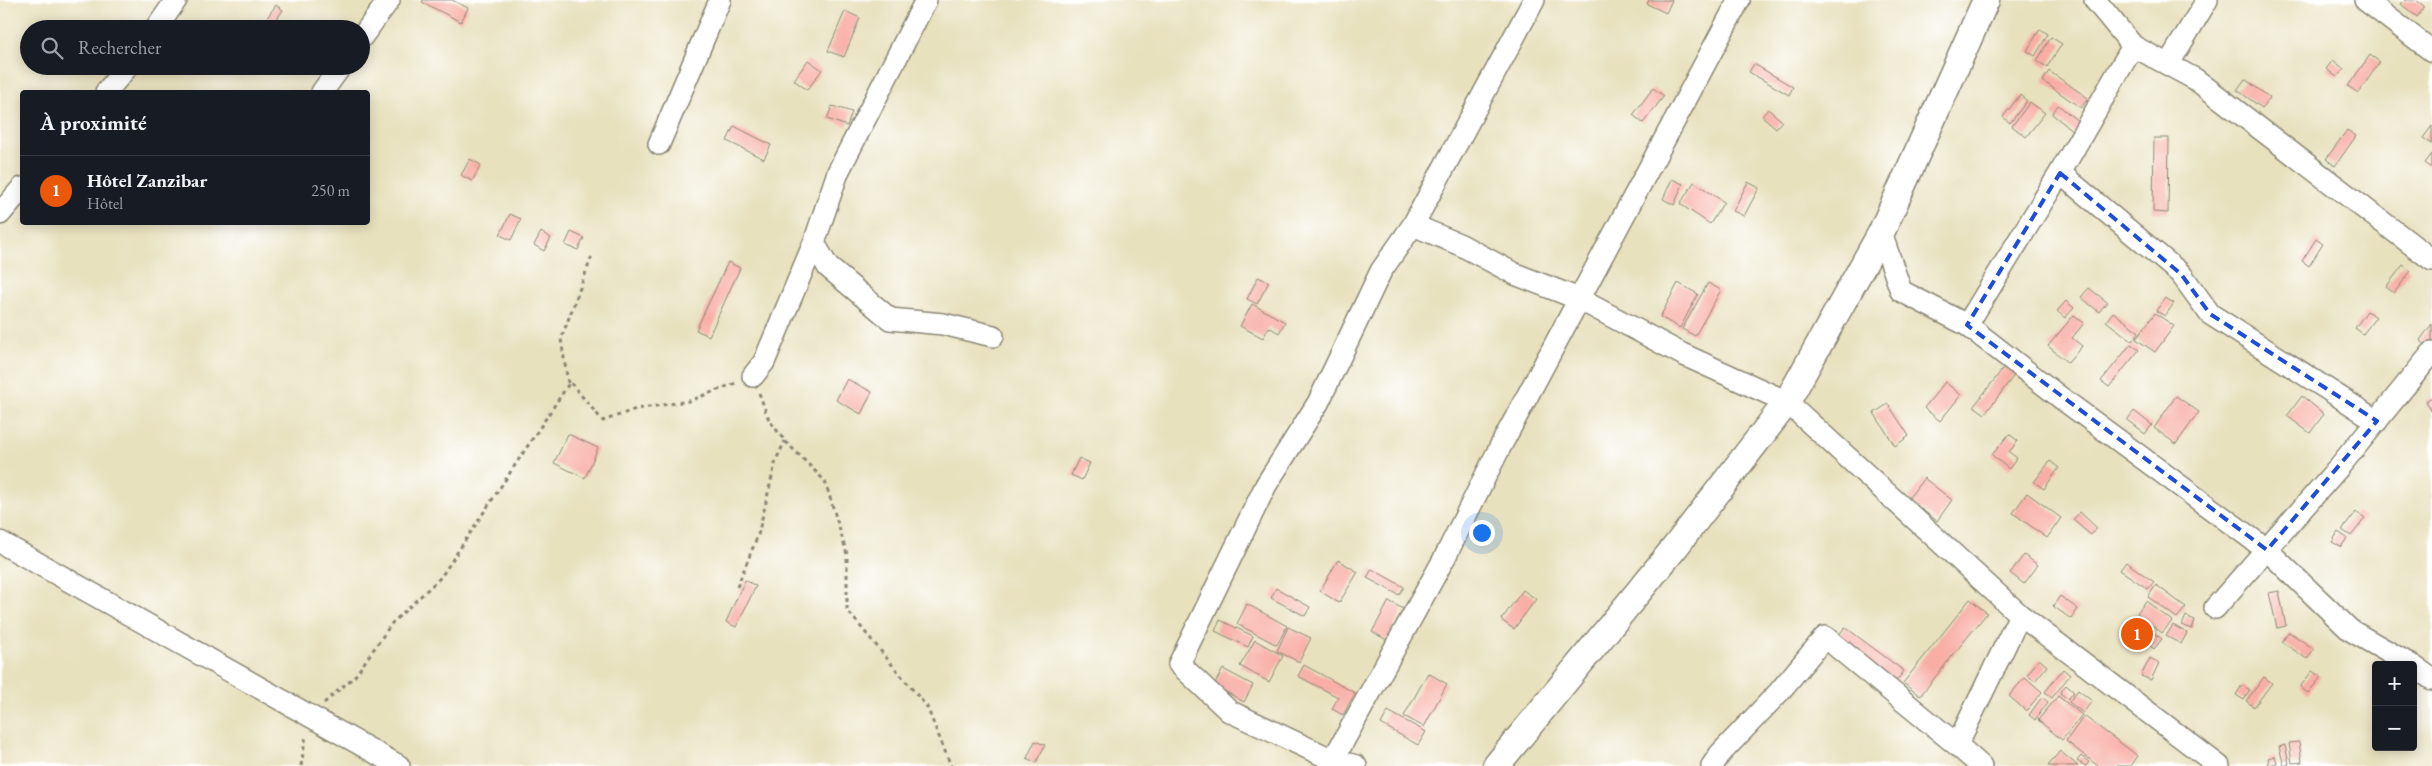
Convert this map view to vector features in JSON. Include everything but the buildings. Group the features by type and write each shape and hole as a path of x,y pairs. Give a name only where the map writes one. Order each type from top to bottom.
{"street":[{"path":"162,20 176,0"},
{"path":"370,26 389,0"},
{"path":"659,144 720,0"},
{"path":"753,376 764,362 814,243 838,172 926,0"},
{"path":"1356,766 1333,760 1229,711 1178,664 1266,485 1318,404 1381,271 1413,225 1534,0"},
{"path":"1333,760 1445,558 1499,449 1739,0"},
{"path":"1496,766 1676,546 1787,402 1881,233 1986,0"},
{"path":"2095,0 2134,46 2169,63 2195,79 2432,260"},
{"path":"2169,63 2207,0"},
{"path":"2365,0 2432,51"},
{"path":"1967,325 2060,173 2134,46"},
{"path":"108,90 120,75"},
{"path":"323,90 334,75"},
{"path":"2060,173 2180,274 2210,314 2377,421"},
{"path":"0,214 20,190"},
{"path":"1413,225 1461,245 1515,274 1579,299 1682,354 1787,402 2020,615 2217,766"},
{"path":"1881,233 1901,291 1967,325 2061,398 2267,550 2350,630 2405,661"},
{"path":"814,243 828,268 890,319 943,324 992,336"},
{"path":"2215,608 2377,421 2432,353"},
{"path":"0,542 399,766"},
{"path":"1957,745 2020,615"},
{"path":"1719,762 1824,637 1981,766"},
{"path":"2417,668 2432,679"}],"path":[{"path":"301,766 310,716 355,676 392,623 441,577 568,384 561,339 592,256"},
{"path":"568,384 570,382 603,421 636,409 689,401 753,376 769,420 785,441 825,481 847,554 847,610 928,707 952,766"},
{"path":"737,587 758,535 776,460 785,441"}],"highlighted area":[{"path":"2060,173 2181,274 2210,314 2377,421 2267,550 1967,325"}],"place":[{"name":"Hôtel Zanzibar","path":"2137,634"}]}
